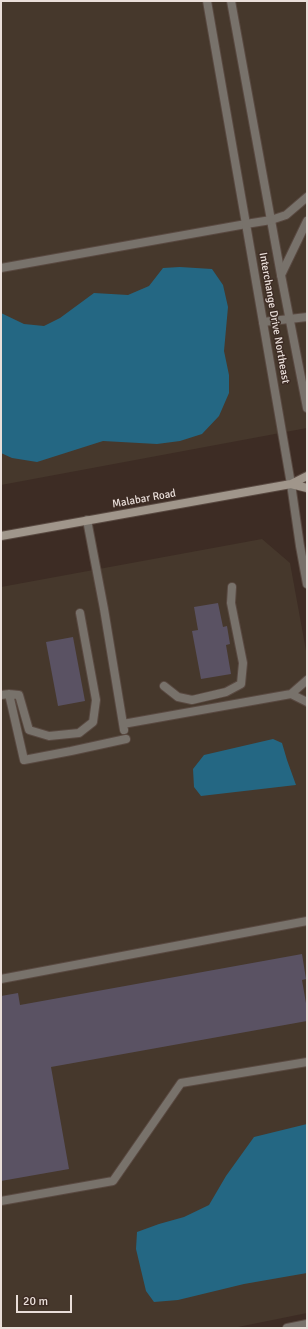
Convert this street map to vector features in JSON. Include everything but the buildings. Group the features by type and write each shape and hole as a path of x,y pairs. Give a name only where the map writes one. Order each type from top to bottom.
{"main road":[{"path":"291,484 307,476"},
{"path":"291,484 307,488"},
{"name":"Malabar Road","path":"1,536 291,484"}],"street":[{"name":"Interchange Drive Northeast","path":"207,1 307,584"},
{"path":"231,1 282,275"},
{"path":"1,268 271,220 286,215 307,197"},
{"name":"Interchange Drive Northeast","path":"307,221 282,275 307,408"},
{"path":"263,322 307,317"},
{"path":"87,520 124,727 291,694 307,680"},
{"path":"164,686 178,697 192,700 226,692 241,684 243,663 231,603 232,587"},
{"path":"80,613 96,700 93,722 79,733 49,736 29,730 20,695 5,695 24,760 71,752 126,739"},
{"path":"291,694 307,702"},
{"path":"1,979 307,921"},
{"path":"1,1201 113,1182 182,1083 307,1062"},
{"path":"287,1328 307,1324"}],"shaded area":[{"path":"1,1 307,1 307,428 1,485"},
{"path":"262,539 290,563 307,656 307,1313 233,1328 1,1328 1,587"}],"water":[{"path":"180,267 212,269 223,285 228,307 224,351 229,375 229,393 219,416 202,434 180,441 157,444 103,441 37,462 12,458 1,453 1,313 24,324 44,326 60,318 94,293 128,295 149,286 163,268"},
{"path":"273,739 282,743 296,785 201,796 194,787 193,769 204,755"},
{"path":"307,1124 307,1273 244,1284 178,1300 154,1302 146,1291 136,1249 137,1232 184,1217 209,1205 226,1176 254,1137"}]}
